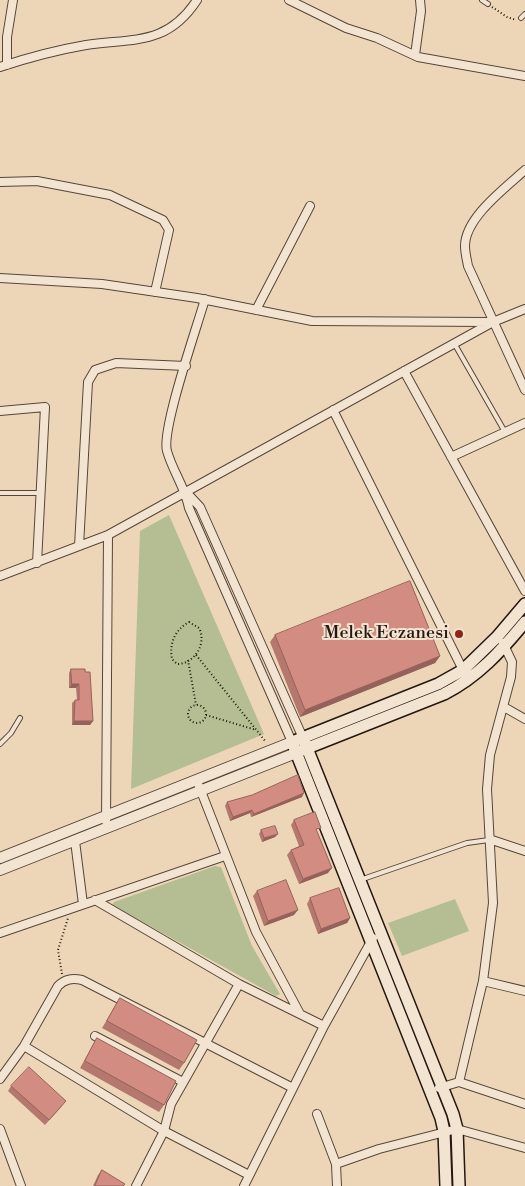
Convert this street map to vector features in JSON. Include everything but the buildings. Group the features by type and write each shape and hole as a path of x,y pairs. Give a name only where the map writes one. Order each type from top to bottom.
{"main road":[{"path":"300,745 444,694 466,683 501,641 525,604"},
{"path":"300,745 438,684 463,670 525,622"},
{"path":"300,745 359,880 442,1087 457,1129 459,1186"},
{"path":"300,745 370,941 444,1131 446,1186"}],"street":[{"path":"13,0 4,66 84,45 152,38 187,16 197,0"},
{"path":"289,0 346,28 377,38 414,55 525,76"},
{"path":"414,55 421,11 420,0"},
{"path":"525,170 488,204 471,224 465,245 468,266 525,390"},
{"path":"0,182 37,181 110,195 164,220 169,230 155,292"},
{"path":"256,310 310,206"},
{"path":"0,278 102,284 205,299 312,321 493,322"},
{"path":"205,299 168,424 167,450 186,491 189,508 300,745"},
{"path":"0,576 108,536 454,343 493,322 525,308"},
{"path":"79,546 88,382 95,370 116,364 186,366"},
{"path":"404,371 525,591"},
{"path":"0,411 45,407 37,563"},
{"path":"333,410 463,670"},
{"path":"451,457 525,423"},
{"path":"108,536 104,817 109,827"},
{"path":"458,1082 483,981 493,903 492,840 487,789 490,755 504,707 512,662 501,641"},
{"path":"504,707 525,719"},
{"path":"0,858 272,750 300,745"},
{"path":"0,870 200,791 300,745"},
{"path":"197,780 256,932 299,1012"},
{"path":"492,840 525,851"},
{"path":"75,841 83,904"},
{"path":"0,933 225,856"},
{"path":"95,900 239,984 324,1026"},
{"path":"244,1186 324,1026 370,941 379,931"},
{"path":"0,1079 24,1046 56,989 65,981 82,980 293,1088"},
{"path":"483,981 525,991"},
{"path":"136,1186 164,1131 171,1104 239,984"},
{"path":"95,1036 183,1082"},
{"path":"24,1046 164,1131 249,1175"},
{"path":"430,1091 458,1082 525,1104"},
{"path":"318,1114 336,1164 337,1186"},
{"path":"0,1129 19,1186"},
{"path":"336,1164 379,1149 457,1129 525,1148"}],"lane":[{"path":"482,0 488,4"},
{"path":"454,343 505,432"},
{"path":"0,493 41,493"},
{"path":"0,744 11,733 20,718"},
{"path":"359,880 467,843 492,840"}],"path":[{"path":"488,4 510,19 523,16"},
{"path":"189,622 194,623 202,633 202,640 196,655 188,660 177,664 172,659 171,653 174,637 181,627 189,622"},
{"path":"196,655 272,750"},
{"path":"188,660 196,705"},
{"path":"196,705 188,711 190,719 195,723 200,722 206,715"},
{"path":"196,705 203,707 206,715"},
{"path":"206,715 256,730"},
{"path":"65,981 58,959 58,950 70,909"}],"green space":[{"path":"169,515 264,734 131,789 140,531"},
{"path":"215,866 221,867 252,946 280,994 276,996 112,905 114,902"},
{"path":"455,899 469,931 402,956 388,923"}],"place":[{"name":"Melek Eczanesi","path":"459,634"}]}
